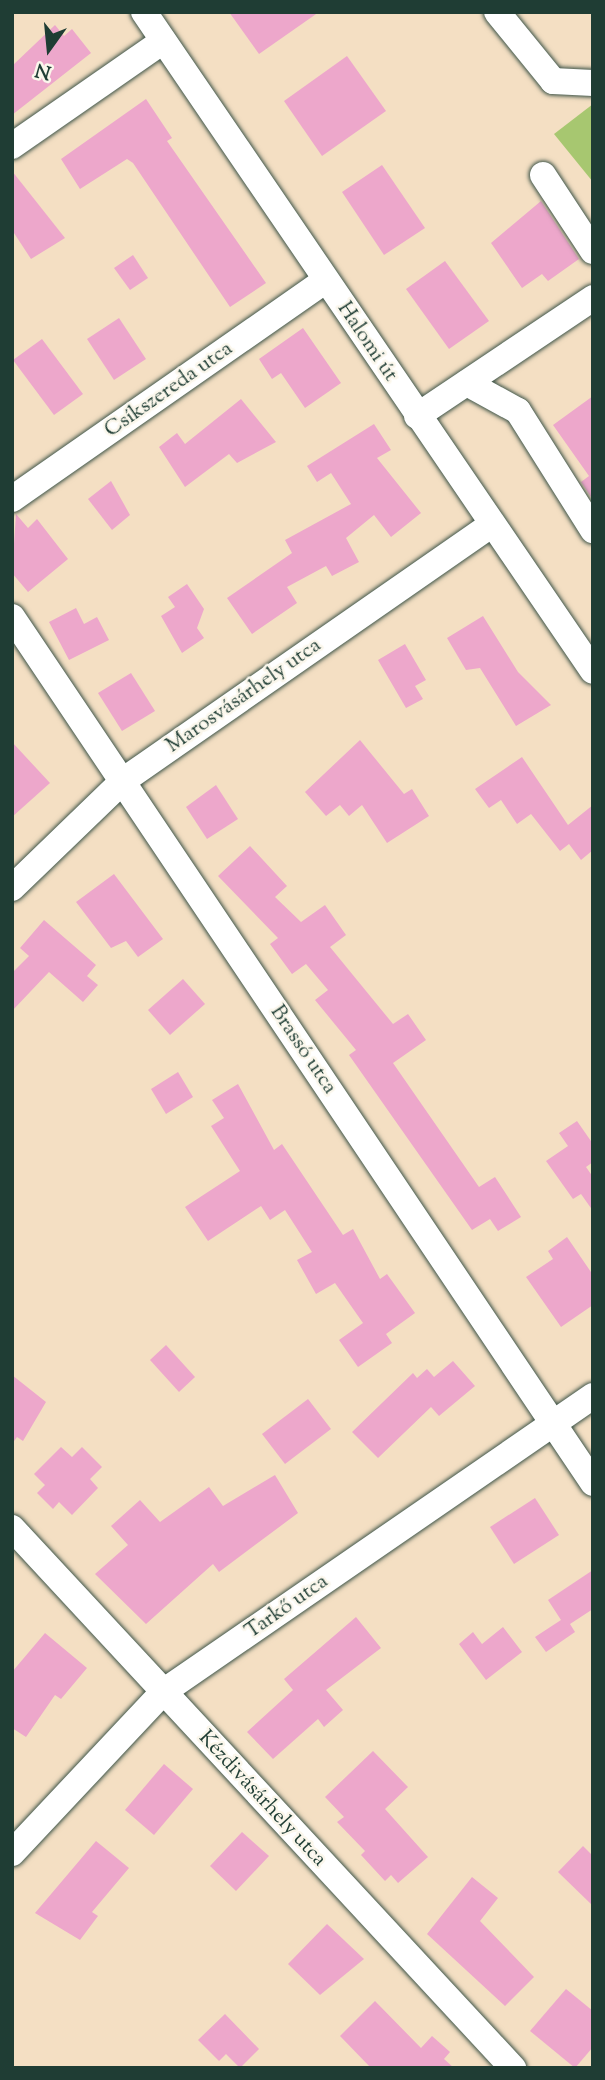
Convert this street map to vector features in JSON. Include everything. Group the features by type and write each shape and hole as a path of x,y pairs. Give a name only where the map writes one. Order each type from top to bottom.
{"street":[{"name":"Halomi út","path":"144,12 593,671"},
{"path":"497,12 552,81 593,83"},
{"path":"12,146 163,41"},
{"path":"543,176 593,251"},
{"name":"Csíkszereda utca","path":"12,499 325,281"},
{"path":"417,416 593,298"},
{"path":"467,383 517,411 593,530"},
{"name":"Marosvásárhely utca","path":"12,888 124,780 492,524"},
{"name":"Brassó utca","path":"12,617 124,780 593,1483"},
{"name":"Tarkő utca","path":"12,1853 163,1692 593,1396"},
{"name":"Kézdivásárhely utca","path":"12,1528 513,2068"}],"green space":[{"path":"593,104 593,182 554,134"}],"building":[{"path":"229,12 319,12 259,54"},
{"path":"55,25 64,36 72,29 91,53 12,115 12,66"},
{"path":"347,56 386,111 322,156 284,101"},
{"path":"146,99 172,138 167,141 266,283 230,307 133,163 127,159 80,189 61,159"},
{"path":"382,165 425,228 384,255 342,192"},
{"path":"12,171 65,238 31,259 12,230"},
{"path":"541,201 579,259 548,281 542,274 522,288 491,243"},
{"path":"133,255 148,278 130,290 114,268"},
{"path":"445,261 489,321 449,349 406,289"},
{"path":"119,318 146,359 114,380 87,339"},
{"path":"303,328 341,383 305,408 281,373 272,379 259,359"},
{"path":"42,339 83,394 54,415 13,360"},
{"path":"593,396 593,500 581,482 589,476 553,425"},
{"path":"241,399 276,442 237,463 229,454 185,487 159,447 177,433 185,444"},
{"path":"374,424 391,450 377,458 421,513 391,537 374,515 346,538 359,562 332,576 326,566 287,587 297,603 252,634 227,598 292,553 285,540 351,504 331,473 317,482 307,466"},
{"path":"111,481 130,515 112,530 88,499"},
{"path":"16,514 28,528 37,519 68,559 28,592 12,573"},
{"path":"187,584 204,609 197,628 204,638 182,653 161,616 175,607 168,597"},
{"path":"76,608 84,624 97,617 109,640 69,660 49,622"},
{"path":"483,616 518,672 551,705 516,726 480,668 466,670 447,638"},
{"path":"405,644 426,680 415,686 423,699 406,708 378,660"},
{"path":"131,673 155,711 122,731 98,693"},
{"path":"360,740 404,794 412,789 429,816 387,843 362,805 349,816 340,805 326,816 305,792"},
{"path":"12,742 50,783 12,817"},
{"path":"522,757 568,825 593,805 593,850 581,860 569,844 560,851 531,814 517,824 501,800 489,808 475,789"},
{"path":"216,785 238,819 207,839 186,807"},
{"path":"250,846 287,886 275,897 301,922 325,905 346,935 330,947 393,1024 408,1014 426,1040 393,1063 479,1187 495,1177 521,1217 498,1231 490,1219 472,1230 349,1055 356,1050 315,1000 328,990 306,964 292,974 270,944 278,938 218,876"},
{"path":"114,874 163,939 138,957 126,941 111,948 76,902"},
{"path":"44,920 96,965 87,976 98,985 83,1002 49,972 12,1011 12,973 29,956 20,948"},
{"path":"183,979 205,1004 170,1035 148,1010"},
{"path":"178,1072 193,1097 166,1114 151,1089"},
{"path":"238,1084 274,1150 282,1144 343,1235 353,1229 380,1279 387,1274 415,1313 386,1334 392,1343 358,1367 339,1340 363,1323 335,1283 316,1294 297,1260 312,1252 285,1210 270,1220 261,1206 208,1241 185,1207 240,1171 211,1126 224,1118 212,1100"},
{"path":"577,1121 593,1144 593,1162 586,1167 593,1177 593,1211 581,1194 573,1199 546,1161 568,1146 559,1133"},
{"path":"567,1237 593,1275 593,1305 561,1327 526,1277 553,1259 548,1251"},
{"path":"166,1345 195,1377 179,1392 150,1360"},
{"path":"453,1361 475,1386 439,1416 431,1407 378,1458 352,1432 413,1373 417,1378 427,1369 434,1377"},
{"path":"12,1375 46,1402 23,1441 17,1437 12,1444"},
{"path":"308,1399 331,1429 285,1464 262,1434"},
{"path":"61,1447 72,1457 82,1447 102,1467 90,1479 98,1488 72,1515 59,1502 53,1509 37,1493 45,1485 34,1474"},
{"path":"275,1475 298,1513 219,1572 213,1564 146,1624 95,1574 128,1545 111,1526 140,1500 160,1522 209,1487 223,1506"},
{"path":"535,1498 559,1535 514,1564 490,1527"},
{"path":"593,1570 593,1609 570,1624 575,1632 546,1652 535,1637 561,1620 548,1600"},
{"path":"356,1617 381,1648 326,1690 343,1710 324,1727 318,1719 273,1759 247,1732 293,1690 284,1679"},
{"path":"503,1627 522,1652 486,1680 459,1644 473,1632 482,1644"},
{"path":"45,1633 87,1668 61,1699 55,1695 26,1737 12,1728 12,1672"},
{"path":"373,1751 408,1787 385,1809 428,1857 398,1883 391,1875 385,1881 361,1855 365,1851 337,1822 344,1817 325,1797"},
{"path":"164,1764 193,1789 154,1835 125,1810"},
{"path":"242,1832 269,1856 236,1891 210,1866"},
{"path":"96,1841 129,1868 92,1912 98,1916 80,1940 35,1913"},
{"path":"583,1846 593,1856 593,1906 558,1872"},
{"path":"472,1877 498,1898 480,1921 534,1977 505,2006 427,1934"},
{"path":"327,1924 364,1959 320,1995 288,1964"},
{"path":"566,1989 593,2011 593,2047 575,2068 530,2031"},
{"path":"375,2001 421,2048 432,2036 450,2052 444,2059 454,2068 371,2068 340,2036"},
{"path":"225,2014 259,2049 240,2068 226,2054 219,2061 198,2040"}]}
